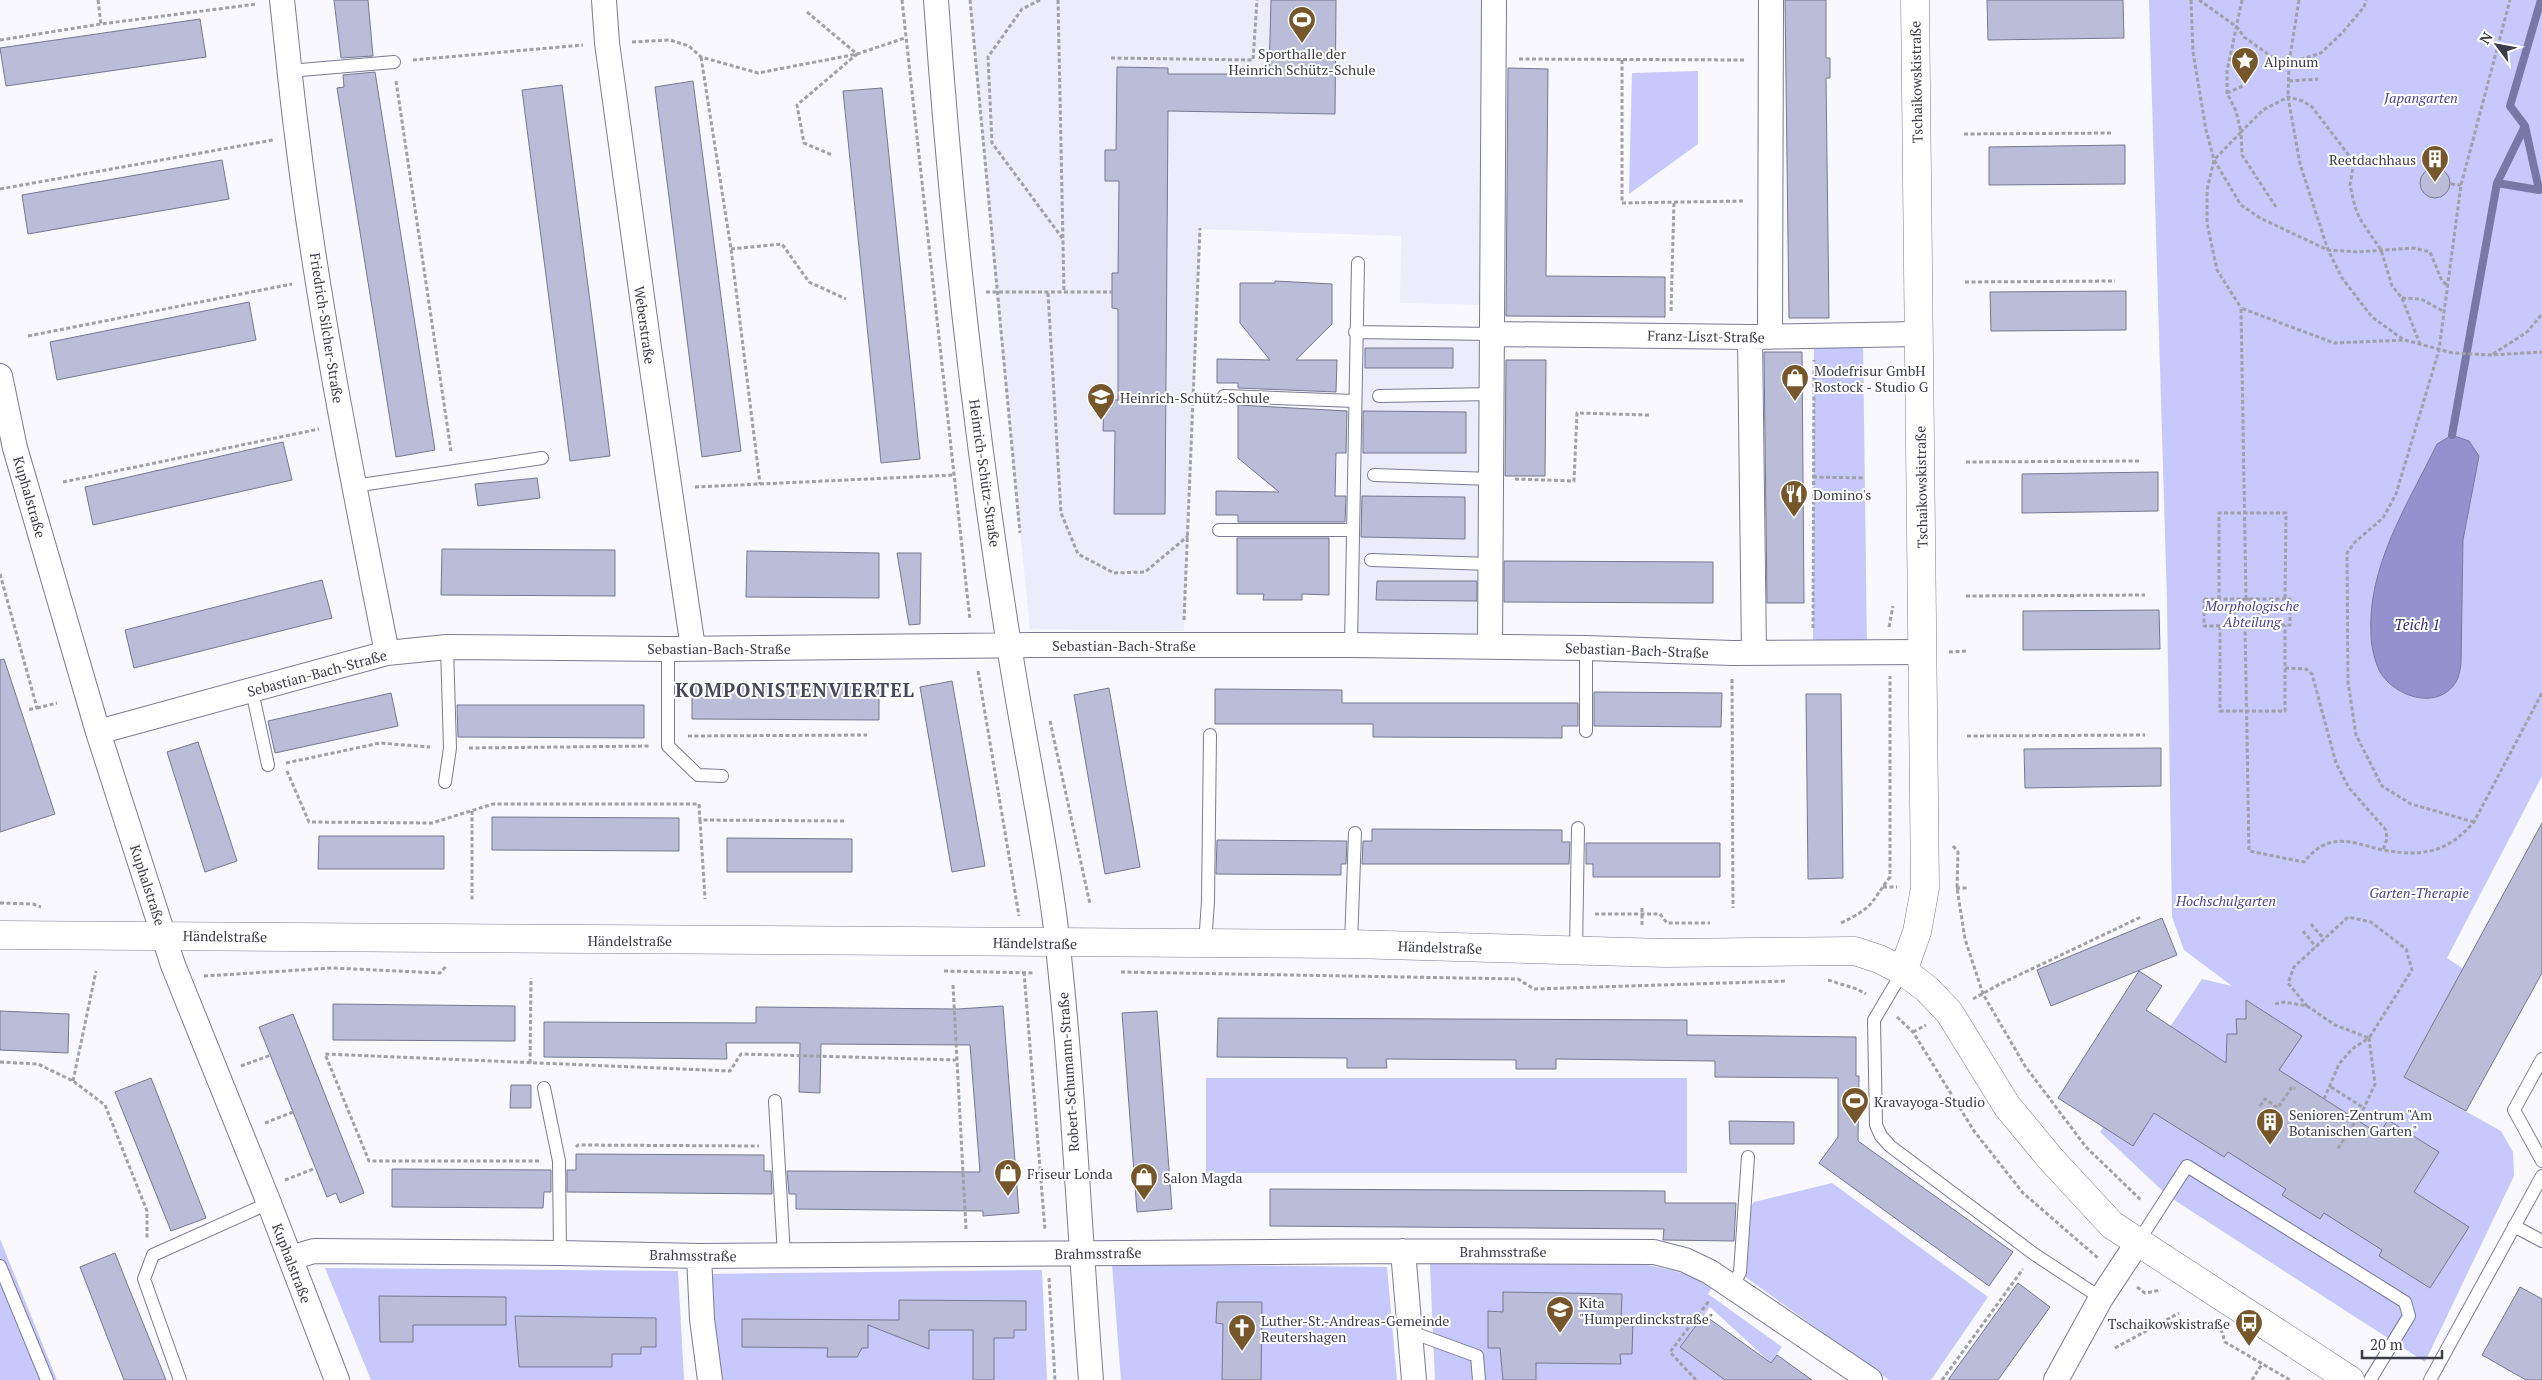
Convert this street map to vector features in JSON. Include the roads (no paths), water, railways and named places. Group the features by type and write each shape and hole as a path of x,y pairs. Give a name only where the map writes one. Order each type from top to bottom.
{"street":[{"name":"Friedrich-Silcher-Straße","path":"282,0 297,136 318,279 354,486 387,653"},
{"name":"Weberstraße","path":"604,0 607,43 693,648"},
{"name":"Heinrich-Schütz-Straße","path":"936,0 963,292 980,442 1009,646 1057,943"},
{"path":"1490,646 1494,0"},
{"path":"1743,653 1760,337 1770,200 1771,0"},
{"name":"Tschaikowskistraße","path":"1903,970 1917,932 1925,888 1936,652 1920,334 1916,0"},
{"name":"Franz-Liszt-Straße","path":"1493,334 1760,337 1920,334"},
{"name":"Kuphalstraße","path":"0,376 16,448 98,732 177,976 269,1203 337,1380"},
{"name":"Sebastian-Bach-Straße","path":"98,732 387,653 447,647 668,649 1351,644 1743,653 1936,652"},
{"name":"Händelstraße","path":"0,935 1205,945 1351,944 1576,951 1855,951 1903,970"},
{"name":"Robert-Schumann-Straße","path":"1057,943 1091,1380"},
{"path":"1903,970 1927,989 1949,1012 2007,1106 2050,1158 2112,1225 2350,1380"},
{"path":"2056,1380 2101,1298 2138,1242"},
{"path":"1403,1251 1414,1380"},
{"name":"Brahmsstraße","path":"290,1258 314,1252 560,1252 699,1256 1403,1251 1654,1252 1685,1260 1729,1283 1870,1380"},
{"path":"699,1256 702,1319 710,1380"}],"lane":[{"path":"290,71 394,62"},
{"path":"1351,644 1355,332 1358,262"},
{"path":"1355,332 1493,334"},
{"path":"1379,396 1493,394"},
{"path":"1224,396 1354,401"},
{"path":"354,486 542,458"},
{"path":"1374,475 1492,479"},
{"path":"1219,530 1353,530"},
{"path":"1371,560 1490,564"},
{"path":"445,782 450,748 447,647"},
{"path":"1586,648 1586,731"},
{"path":"668,649 668,746 698,775 722,776"},
{"path":"252,691 268,765"},
{"path":"1205,945 1208,901 1210,735"},
{"path":"1576,951 1578,828"},
{"path":"1351,944 1355,833"},
{"name":"Tschaikowskistraße","path":"1903,970 1874,1020 1876,1125 1881,1136 1890,1146 2034,1254 2101,1298"},
{"path":"2542,1059 2514,1110 2542,1161"},
{"path":"544,1088 559,1160 560,1252"},
{"path":"775,1101 784,1255"},
{"path":"1729,1283 1740,1272 1748,1157"},
{"path":"2138,1242 2187,1166 2405,1302 2409,1316 2370,1380"},
{"path":"2430,1380 2542,1176"},
{"path":"180,1380 144,1280 153,1255 269,1203"},
{"path":"2514,1226 2542,1241"},
{"path":"0,1266 47,1380"},
{"path":"1411,1332 1477,1356 1479,1380"}],"water":[{"name":"Teich 1","path":"2452,435 2469,441 2479,456 2463,540 2461,664 2457,680 2448,691 2439,696 2417,697 2406,694 2396,688 2380,672 2372,644 2371,609 2382,560 2402,513 2437,444"}],"waterway":[{"path":"2452,435 2497,183 2525,126 2510,106 2541,0"},
{"path":"2497,183 2539,190 2525,126"}],"place":[{"name":"Sporthalle der Heinrich Schütz-Schule","path":"1302,44"},
{"name":"Alpinum","path":"2245,85"},
{"name":"Reetdachhaus","path":"2435,183"},
{"name":"Modefrisur GmbH Rostock - Studio G","path":"1795,402"},
{"name":"Heinrich-Schütz-Schule","path":"1101,421"},
{"name":"Domino's","path":"1794,518"},
{"name":"Kravayoga-Studio","path":"1855,1125"},
{"name":"Senioren-Zentrum \"Am Botanischen Garten\"","path":"2270,1146"},
{"name":"Friseur Londa","path":"1008,1197"},
{"name":"Salon Magda","path":"1144,1201"},
{"name":"Kita \"Humperdinckstraße\"","path":"1560,1334"},
{"name":"Tschaikowskistraße","path":"2249,1347"},
{"name":"Luther-St.-Andreas-Gemeinde Reutershagen","path":"1242,1352"}],"district":[{"name":"KOMPONISTENVIERTEL","path":"795,689"}],"park label":[{"name":"Japangarten","path":"2421,97"},
{"name":"Morphologische Abteilung","path":"2252,614"},
{"name":"Garten-Therapie","path":"2419,892"},
{"name":"Hochschulgarten","path":"2226,900"}]}
